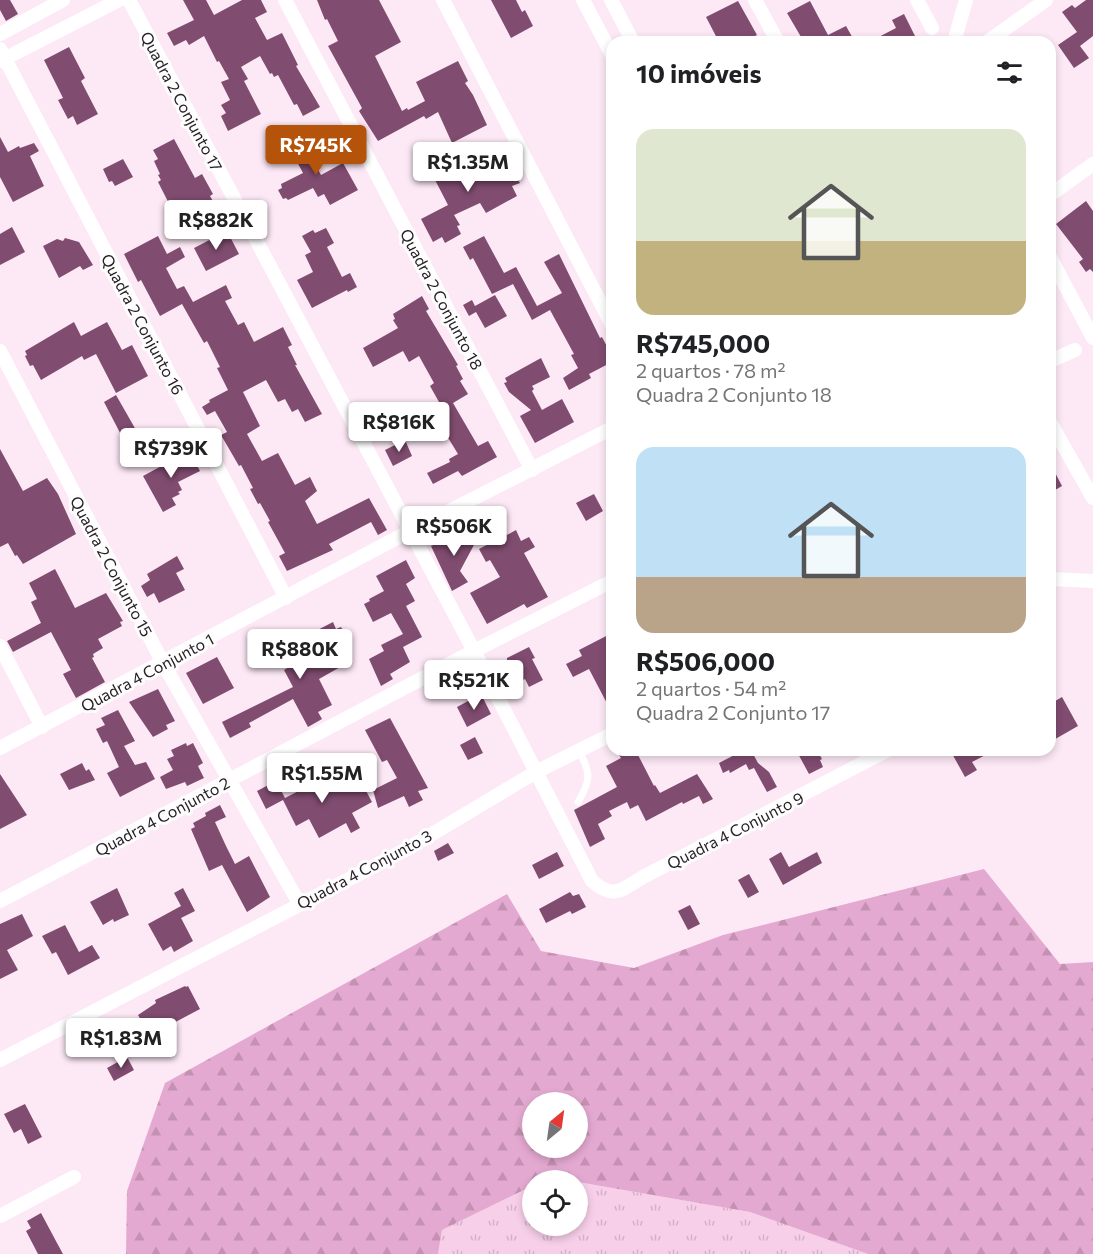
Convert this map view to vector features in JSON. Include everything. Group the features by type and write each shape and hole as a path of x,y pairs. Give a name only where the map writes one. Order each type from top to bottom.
{"street":[{"path":"0,34 63,0"},
{"path":"2,56 118,0"},
{"name":"Quadra 2 Conjunto 17","path":"129,0 474,651 586,872"},
{"name":"Quadra 2 Conjunto 18","path":"285,0 532,470"},
{"path":"443,0 606,313"},
{"path":"583,0 606,44"},
{"path":"611,0 630,36"},
{"path":"755,0 775,36"},
{"path":"917,0 932,28"},
{"path":"956,36 966,0"},
{"path":"995,36 1046,0"},
{"name":"Quadra 2 Conjunto 16","path":"2,56 286,598"},
{"path":"1056,191 1093,164"},
{"path":"1056,267 1093,338"},
{"path":"1056,359 1075,350"},
{"name":"Quadra 2 Conjunto 15","path":"0,351 163,663 299,903"},
{"name":"Quadra 4 Conjunto 1","path":"0,748 410,531 606,431"},
{"path":"1056,433 1093,498"},
{"path":"1056,579 1093,581"},
{"name":"Quadra 4 Conjunto 2","path":"0,901 474,651 606,584"},
{"path":"0,646 42,727"},
{"name":"Quadra 4 Conjunto 3","path":"0,1060 406,849 536,772 606,737"},
{"name":"Quadra 4 Conjunto 9","path":"586,872 600,888 617,892 876,756"},
{"path":"0,1216 74,1177"}],"lane":[{"path":"578,802 588,786 589,775 579,750"}],"green space":[{"path":"984,869 1060,964 1093,962 1093,1254 868,1254 750,1212 588,1184 588,1170 522,1170 522,1191 442,1230 438,1254 126,1254 127,1191 165,1083 507,894 541,951 634,968 723,935"},
{"path":"588,1184 750,1212 868,1254 438,1254 442,1230 522,1191 522,1236 588,1236"}],"building":[{"path":"0,0 10,0 18,14 6,21 0,10"},
{"path":"183,0 206,0 214,15 242,0 261,0 267,12 255,18 267,40 282,33 298,65 296,66 320,107 303,116 297,104 294,105 278,75 274,77 272,73 270,74 260,56 241,67 248,79 244,81 261,114 228,131 221,116 226,113 221,105 230,100 221,82 229,79 219,61 217,62 204,36 189,45 186,40 174,46 167,33 194,20"},
{"path":"317,0 379,0 401,42 375,56 402,111 425,101 416,82 458,61 468,81 465,83 487,125 452,143 438,112 426,119 424,116 378,141 359,111 362,108 328,46 338,41 327,19 325,20"},
{"path":"491,0 516,0 522,12 525,10 533,26 511,38"},
{"path":"1086,0 1093,0 1093,36 1080,46 1089,58 1074,68 1058,45 1077,32 1062,12 1072,5 1075,8"},
{"path":"738,1 757,35 716,36 706,17"},
{"path":"810,1 828,35 846,26 852,36 800,36 787,13"},
{"path":"904,14 915,36 881,36 896,28 892,20"},
{"path":"69,47 85,78 81,81 98,114 77,125 73,116 68,119 58,100 63,98 44,60"},
{"path":"305,134 315,152 310,155 321,175 343,163 358,190 330,205 324,194 318,197 313,188 288,200 283,199 278,190 282,188 281,184 303,173 287,143"},
{"path":"0,137 8,152 19,146 20,148 34,143 39,151 30,156 44,186 13,202 0,177"},
{"path":"174,139 195,178 202,174 213,194 210,196 214,203 210,205 214,212 182,229 158,182 161,180 158,175 160,174 154,161 158,159 153,150"},
{"path":"461,146 478,176 506,161 520,183 512,186 517,196 486,213 480,203 454,215 460,225 457,226 461,234 445,243 442,237 433,242 421,219 448,205 433,176 451,167 445,154"},
{"path":"123,159 133,177 115,186 112,181 109,182 103,169"},
{"path":"1086,201 1093,211 1093,272 1090,269 1086,272 1079,262 1083,259 1056,224"},
{"path":"12,227 25,252 0,265 0,234"},
{"path":"326,228 334,243 327,247 342,277 350,273 357,287 312,308 297,280 313,272 305,255 311,252 302,236 313,230 315,233"},
{"path":"227,231 239,254 206,271 194,248"},
{"path":"158,236 167,254 180,247 185,257 166,268 177,289 184,286 193,302 226,285 232,298 225,301 238,325 244,322 254,342 283,327 292,345 288,347 297,365 295,365 322,414 305,422 298,409 292,412 285,399 278,402 266,380 243,392 260,426 247,434 262,461 278,453 295,485 310,477 317,491 305,501 317,524 369,498 387,530 378,535 371,522 329,544 333,550 287,571 279,556 285,553 268,522 270,521 250,489 253,488 241,465 239,466 221,435 227,432 215,411 207,415 202,407 210,402 209,400 228,390 207,341 204,343 182,304 160,316 141,280 138,282 124,254"},
{"path":"484,236 504,273 516,267 537,306 562,293 544,262 559,254 600,338 602,337 606,345 606,365 589,374 591,378 569,390 563,378 578,368 571,355 574,354 550,310 532,320 513,284 492,294 473,258 470,260 463,247"},
{"path":"65,238 79,242 93,265 83,270 80,266 59,278 43,246 57,239 63,241"},
{"path":"495,295 507,316 485,328 476,312 469,316 463,305 472,300 475,306"},
{"path":"422,296 429,309 426,311 458,365 456,366 463,379 460,381 468,394 453,403 478,446 488,441 497,457 462,476 458,471 433,484 427,473 450,462 449,459 458,454 439,423 448,418 430,386 434,383 419,356 409,362 403,351 373,367 363,348 398,328 393,320 395,319 393,314"},
{"path":"74,322 81,336 107,322 122,350 132,345 148,376 116,393 96,354 84,360 82,356 41,380 33,365 30,366 25,351"},
{"path":"541,358 550,377 532,386 534,389 532,391 542,410 562,399 574,422 535,443 520,416 531,410 509,392 504,383 507,382 505,378"},
{"path":"116,395 144,444 130,452 104,402"},
{"path":"405,440 412,456 393,466 385,450"},
{"path":"0,449 23,491 47,478 58,494 76,534 23,564 17,555 15,556 8,543 0,547"},
{"path":"189,451 200,471 178,482 182,490 178,492 180,494 172,498 176,505 163,512 143,476"},
{"path":"1056,474 1062,486 1056,490"},
{"path":"594,494 603,511 586,521 576,503"},
{"path":"467,529 475,543 460,571 468,582 452,591 431,546"},
{"path":"516,530 521,541 529,537 535,547 524,553 548,597 527,608 524,604 487,624 470,593 500,577 490,560 486,562 479,549 498,539 496,535 505,531 507,535"},
{"path":"177,556 184,569 176,573 185,590 159,603 154,593 147,597 141,586 150,580 147,574"},
{"path":"406,560 415,578 406,584 415,601 406,606 422,637 403,647 410,662 390,674 393,679 381,686 369,659 384,651 381,645 403,634 391,613 373,622 364,604 384,591 376,576"},
{"path":"55,569 75,608 106,593 123,621 120,622 122,626 98,639 103,648 93,654 92,658 105,682 76,698 63,674 71,670 51,632 13,652 7,641 41,623 31,602 37,599 29,583"},
{"path":"333,622 336,629 341,627 347,638 334,645 342,666 319,679 332,705 318,712 322,719 308,727 293,699 249,723 251,727 230,738 222,722 293,687 284,670 289,667 284,659 301,650 295,637 304,632 306,636"},
{"path":"606,636 606,702 589,669 573,677 566,664 582,656 579,650"},
{"path":"529,647 535,658 532,659 543,680 529,687 525,679 512,686 501,665 507,662 507,658"},
{"path":"217,657 234,688 203,704 186,673"},
{"path":"158,689 175,721 166,725 168,729 153,737 129,702"},
{"path":"481,694 491,714 467,727 457,707"},
{"path":"1062,697 1078,726 1056,739 1056,700"},
{"path":"118,710 135,741 124,746 135,765 146,762 155,779 120,797 107,773 119,767 107,741 103,743 96,729 105,725 101,718"},
{"path":"390,718 428,788 418,791 423,800 409,807 404,796 378,808 373,790 397,778 387,760 382,762 365,730"},
{"path":"475,737 483,753 468,760 460,745"},
{"path":"186,743 187,746 193,743 203,763 198,766 204,778 187,786 185,782 166,789 160,777 173,770 167,759 174,756 171,750"},
{"path":"620,756 639,756 660,793 697,774 713,799 703,804 699,796 683,804 682,802 646,821 638,805 630,809 627,802 609,811 612,816 598,824 605,839 590,847 574,810 617,787 606,766 621,758"},
{"path":"732,756 754,756 758,763 769,772 777,787 767,792 754,768 749,770 746,764 730,773 729,770 723,773 719,763"},
{"path":"799,756 820,756 823,767 809,774"},
{"path":"953,756 984,756 972,762 977,770 965,777"},
{"path":"82,763 86,771 89,769 95,780 69,790 60,774"},
{"path":"0,774 27,815 0,829"},
{"path":"357,774 372,802 352,813 360,828 351,833 346,823 319,838 309,819 296,826 283,800 266,809 257,791 276,781 285,798 316,782 322,794"},
{"path":"220,805 226,817 215,822 235,864 249,856 270,897 247,912 222,865 209,871 191,829 195,827 193,823 206,816 205,813"},
{"path":"448,843 454,853 438,861 434,851"},
{"path":"557,852 564,866 539,879 532,865"},
{"path":"781,852 789,867 817,852 822,863 783,885 769,859"},
{"path":"749,874 759,892 748,898 738,880"},
{"path":"117,888 129,915 114,922 113,919 103,925 90,902"},
{"path":"183,888 195,911 181,918 193,941 174,952 171,946 163,951 148,924 181,906 174,893"},
{"path":"570,892 573,896 579,894 586,907 572,914 570,911 546,923 539,909"},
{"path":"690,905 700,924 688,930 678,911"},
{"path":"22,914 33,936 7,950 18,970 0,979 0,924"},
{"path":"65,925 79,952 92,945 100,958 68,975 56,952 52,954 42,936"},
{"path":"188,986 200,1009 168,1026 166,1022 154,1030 152,1026 146,1029 138,1015 156,1003 155,1000"},
{"path":"127,1057 134,1070 114,1081 107,1068"},
{"path":"25,1104 42,1137 28,1144 21,1129 14,1133 4,1114"},
{"path":"41,1213 63,1254 38,1254 26,1231 31,1228 27,1221"}]}
